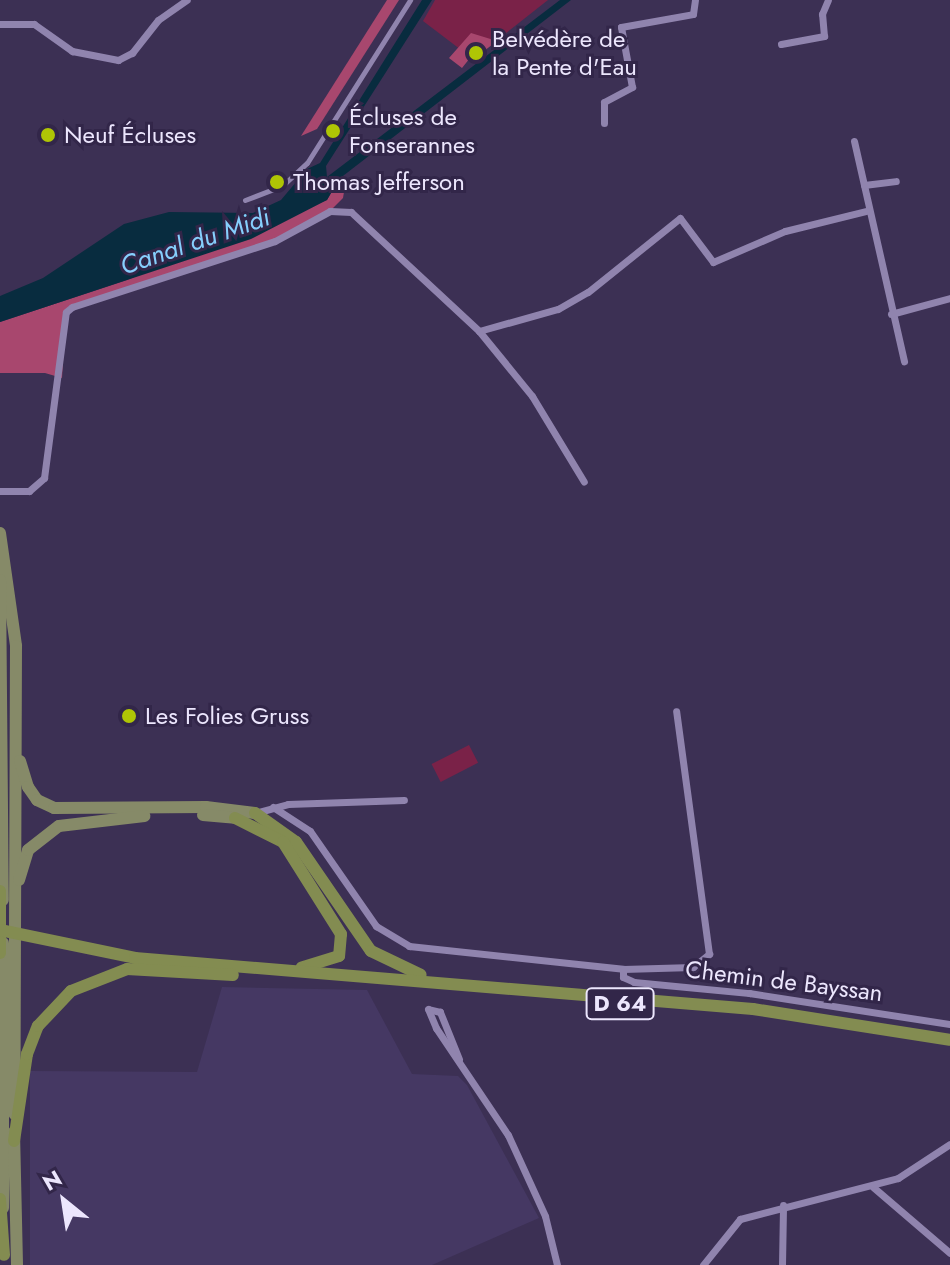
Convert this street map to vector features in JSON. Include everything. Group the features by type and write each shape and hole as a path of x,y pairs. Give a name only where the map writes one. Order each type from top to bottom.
{"highway":[{"path":"255,813 296,842 354,931 381,958 408,972 524,989"},
{"path":"195,964 312,967 339,956 341,934 299,862 260,827 235,818"},
{"path":"0,891 0,953"},
{"name":"D 64","path":"1,933 35,942 236,975 815,1019"},
{"name":"D 64","path":"35,942 195,964 524,989 815,1019 950,1040"},
{"path":"14,1141 27,1054 38,1026 71,991 127,969 236,975"},
{"path":"0,1199 5,1260"}],"main road":[{"path":"0,536 13,603 15,685 13,911 17,1265"},
{"path":"0,580 5,1260"},
{"path":"15,685 21,774 37,800 78,809 206,807 255,813"},
{"path":"13,911 28,850 59,826 96,818 235,818"}],"street":[{"path":"0,24 34,24 72,51 118,60 132,53 158,20 187,0"},
{"path":"245,200 282,186 307,163 410,0"},
{"path":"604,123 604,102 632,87 621,27 693,14 695,0"},
{"path":"781,44 824,36 822,14 828,0"},
{"path":"854,141 864,185 866,211 904,361"},
{"path":"864,185 896,181"},
{"path":"479,331 558,309 588,292 680,218 713,262 785,231 866,211"},
{"path":"0,491 29,491 44,478 66,312 72,307 275,241 322,213 351,212 479,331 532,396 584,482"},
{"path":"891,314 950,298"},
{"path":"273,807 310,831 362,909 391,938 431,950 623,969 693,967 709,954 676,711"},
{"path":"235,818 273,807 404,800"},
{"path":"255,813 260,827"},
{"name":"Chemin de Bayssan","path":"623,969 623,977 634,982 749,993 950,1024"},
{"path":"459,1059 440,1012 428,1009 436,1028 508,1135 545,1216 557,1265"},
{"path":"703,1265 740,1219 783,1205 873,1187 898,1178 950,1144"},
{"path":"873,1187 950,1253"},
{"path":"782,1265 783,1205"}],"shaded area":[{"path":"387,0 399,0 317,129 301,136"},
{"path":"435,0 548,0 473,59 423,21"},
{"path":"471,33 497,41 484,51 478,48 462,68 449,58"},
{"path":"337,183 345,186 343,198 330,211 289,234 66,312 62,378 45,373 0,373 0,322 127,280 327,200"},
{"path":"469,745 478,763 441,782 432,764"},
{"path":"222,987 367,990 412,1074 458,1076 467,1085 539,1218 432,1265 30,1265 30,1071 197,1072"}],"water":[{"name":"Canal du Midi","path":"422,0 432,0 326,166 327,177 560,0 571,0 339,179 327,200 251,239 0,322 0,296 43,278 124,224 169,212 253,213 281,200 307,169 320,163"}],"place":[{"name":"Belvédère de la Pente d'Eau","path":"476,53"},
{"name":"Écluses de Fonserannes","path":"333,131"},
{"name":"Neuf Écluses","path":"48,135"},
{"name":"Thomas Jefferson","path":"277,182"},
{"name":"Les Folies Gruss","path":"129,716"}]}
